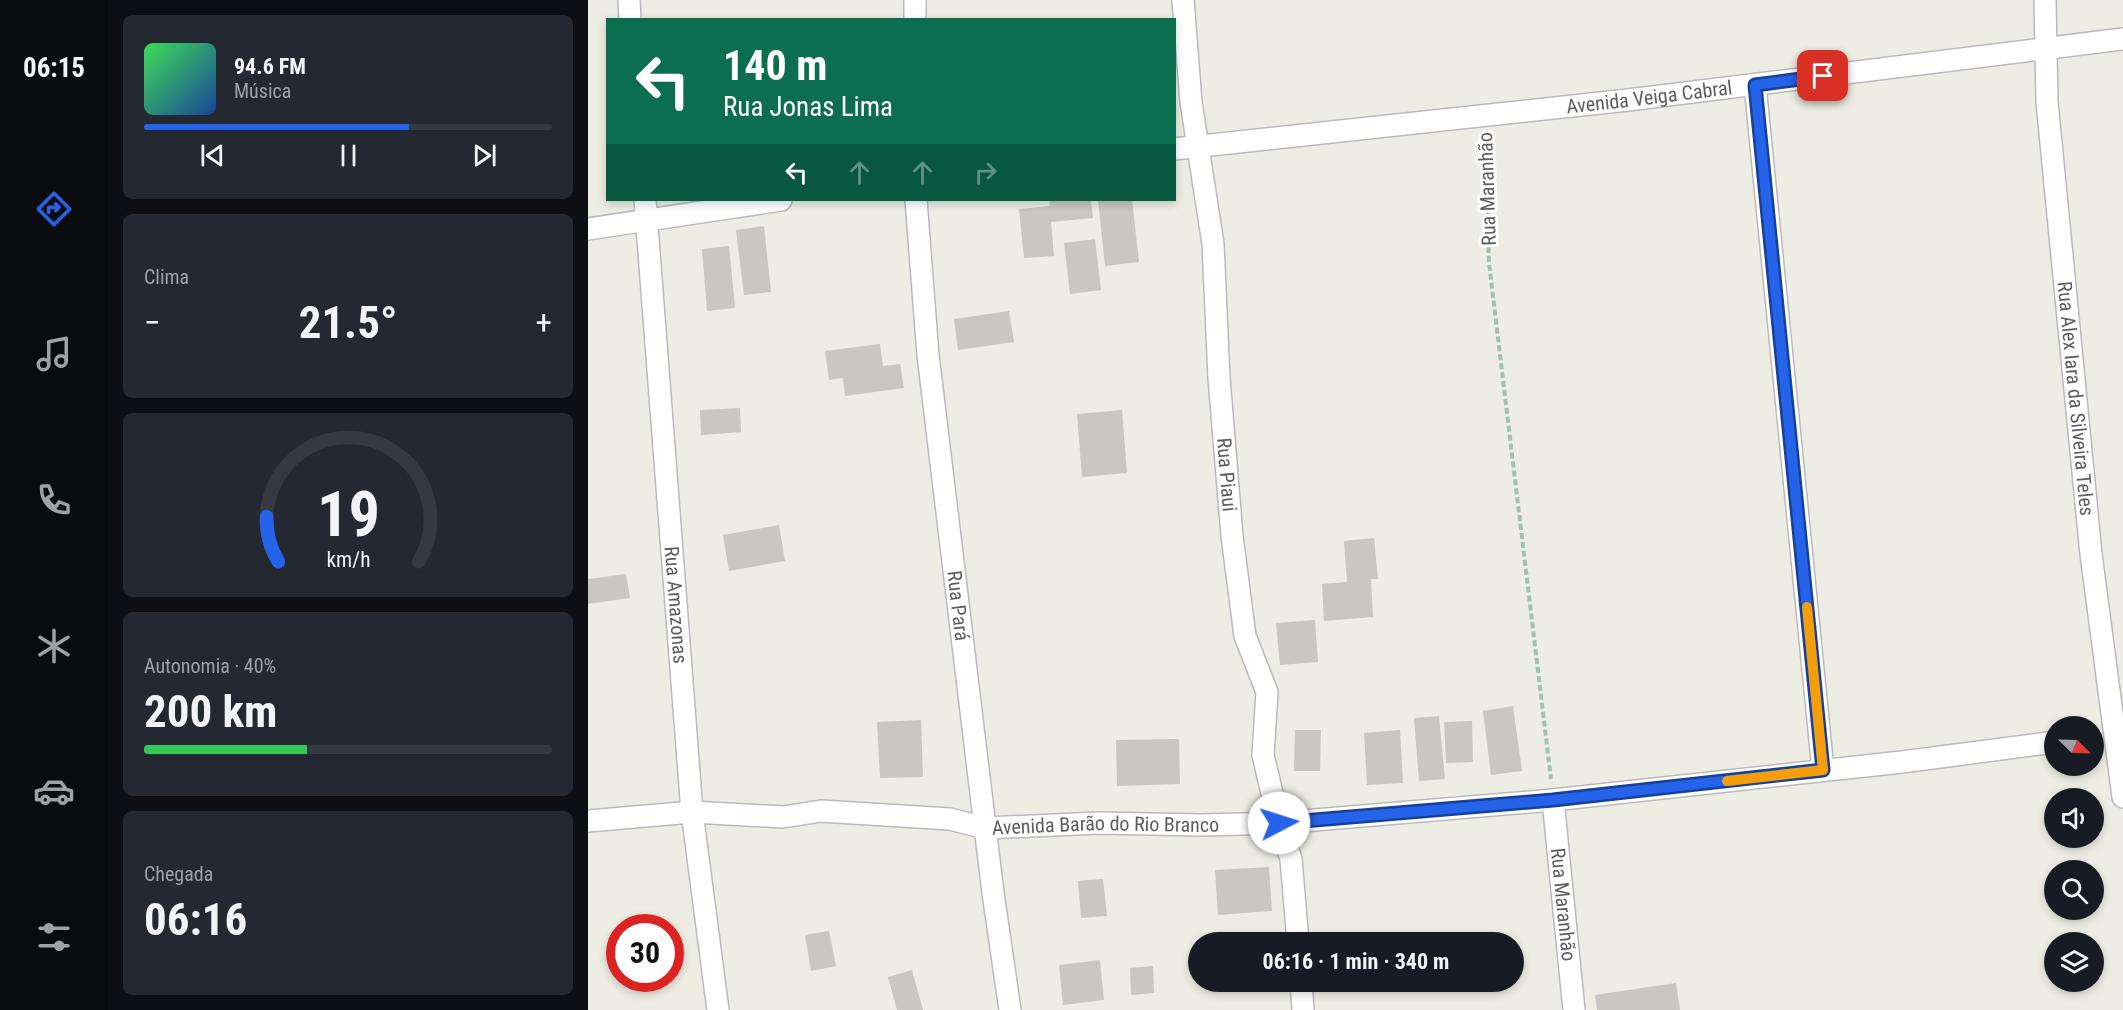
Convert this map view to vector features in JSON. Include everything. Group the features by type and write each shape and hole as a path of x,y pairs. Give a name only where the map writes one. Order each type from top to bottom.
{"street":[{"path":"629,0 630,18"},
{"path":"915,0 915,18"},
{"name":"Rua Piaui","path":"1183,0 1191,102 1200,146 1213,244 1219,378 1232,536 1245,636 1267,692 1263,755 1279,823 1291,859 1297,932"},
{"name":"Rua Alex Iara da Silveira Teles","path":"2045,0 2047,102 2090,542 2110,735 2123,797"},
{"name":"Avenida Veiga Cabral","path":"1176,149 1755,85 2123,39"},
{"path":"1755,85 1823,770"},
{"name":"Rua Amazonas","path":"645,201 692,812 718,1010"},
{"path":"588,229 775,201"},
{"name":"Rua Pará","path":"916,201 928,355 985,828 1010,1010"},
{"name":"Avenida Barão do Rio Branco","path":"588,820 692,812 783,817 821,811 950,819 985,828 1099,823 1201,825 1279,823 1553,800 2044,743"},
{"name":"Rua Maranhão","path":"1553,800 1574,1010"},
{"path":"1302,992 1303,1010"}],"path":[{"name":"Rua Maranhão","path":"1484,115 1489,263 1553,800"}],"building":[{"path":"1049,201 1091,201 1093,218 1051,222 1054,256 1024,258 1019,209 1050,206"},
{"path":"1098,201 1132,201 1139,262 1105,266"},
{"path":"764,226 771,292 744,295 736,230"},
{"path":"1095,239 1101,290 1070,294 1064,243"},
{"path":"729,246 735,308 707,311 702,249"},
{"path":"1009,311 1014,342 958,350 954,319"},
{"path":"880,344 883,366 900,364 904,388 845,396 843,378 829,380 825,351"},
{"path":"740,408 741,432 701,435 700,410"},
{"path":"1122,410 1127,473 1082,477 1077,414"},
{"path":"779,525 785,561 729,571 723,535"},
{"path":"1374,538 1378,579 1371,579 1373,617 1324,621 1322,584 1347,582 1344,541"},
{"path":"626,574 630,598 588,604 588,579"},
{"path":"1315,620 1318,662 1280,665 1276,623"},
{"path":"1513,706 1522,771 1491,775 1483,711"},
{"path":"1439,716 1445,779 1419,781 1414,718"},
{"path":"921,720 923,777 880,778 877,722"},
{"path":"1472,721 1473,762 1446,763 1444,722"},
{"path":"1295,730 1321,730 1320,771 1294,771"},
{"path":"1400,730 1403,783 1367,785 1364,733"},
{"path":"1179,739 1180,784 1117,786 1116,740"},
{"path":"1269,867 1272,911 1218,915 1215,870"},
{"path":"1103,879 1107,916 1081,918 1078,881"},
{"path":"829,931 836,966 811,971 805,935"},
{"path":"1100,960 1104,1000 1063,1005 1059,965"},
{"path":"1153,966 1154,993 1131,995 1130,968"},
{"path":"912,970 923,1010 897,1010 888,977"},
{"path":"1676,983 1680,1010 1597,1010 1595,995"}],"slow traffic":[{"path":"1727,781 1823,770 1807,607"}],"route":[{"path":"1279,823 1553,800 1823,770 1755,85 1823,76"}]}
